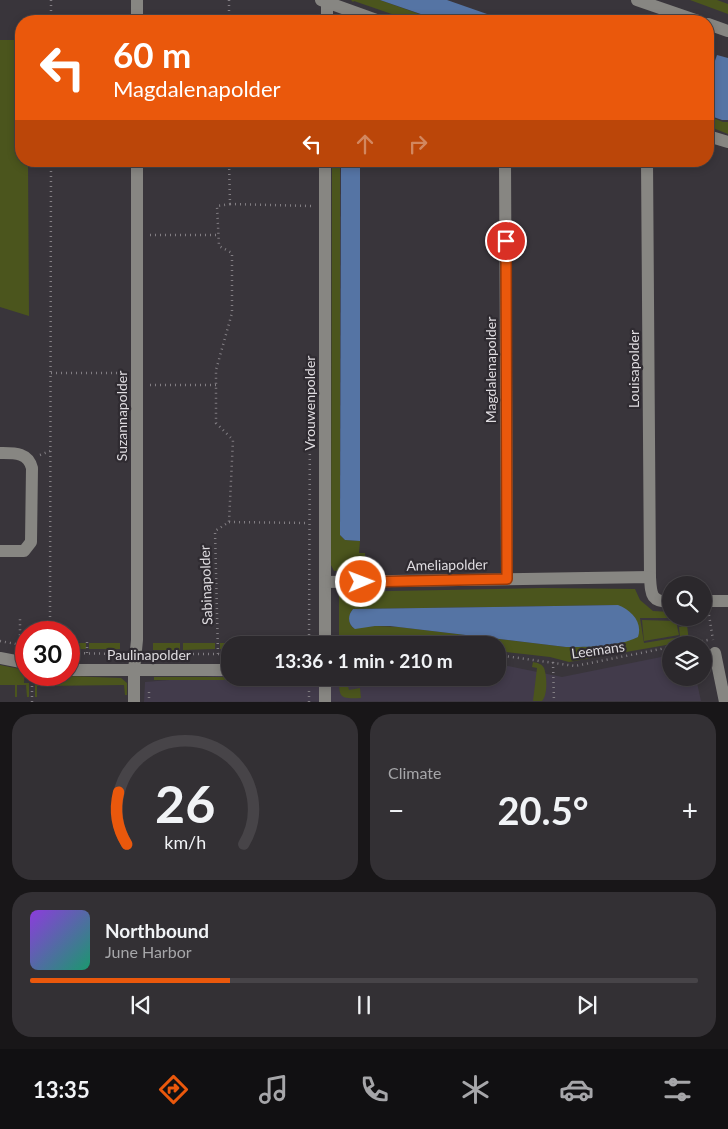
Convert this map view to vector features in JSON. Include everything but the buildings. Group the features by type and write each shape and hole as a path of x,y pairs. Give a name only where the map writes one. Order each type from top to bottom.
{"street":[{"path":"137,0 137,15"},
{"path":"637,0 681,15"},
{"path":"326,15 325,1 363,15"},
{"path":"714,26 728,31"},
{"path":"714,138 728,142"},
{"name":"Suzannapolder","path":"134,702 134,670 137,640 137,167"},
{"name":"Vrouwenpolder","path":"325,167 325,636"},
{"name":"Magdalenapolder","path":"505,167 507,579"},
{"name":"Louisapolder","path":"647,167 650,577"},
{"path":"0,453 18,453 23,455 30,461 32,468 31,542 24,551 0,551"},
{"path":"650,577 650,591 654,598 662,601"},
{"name":"Ameliapolder","path":"325,582 650,577"},
{"path":"712,601 728,601"},
{"path":"715,653 724,702"},
{"path":"0,658 15,661"},
{"name":"Paulinapolder","path":"80,670 221,670"},
{"path":"325,686 326,702"}],"path":[{"path":"51,0 51,15"},
{"path":"229,0 229,15"},
{"path":"50,621 51,167"},
{"path":"229,167 230,204"},
{"path":"309,523 228,522 233,440 216,423 216,370 232,313 232,253 219,246 217,206 230,204 310,206 325,204"},
{"path":"137,236 219,235"},
{"path":"50,373 216,385"},
{"name":"Sabinapolder","path":"218,654 215,531 228,522"},
{"path":"710,626 715,653"},
{"path":"88,640 88,653"},
{"path":"0,641 15,644"},
{"name":"Leemans","path":"506,655 575,666 662,649"},
{"path":"553,662 554,702"},
{"path":"32,686 32,702"},
{"path":"309,686 309,702"}],"shaded area":[{"path":"662,657 662,686 698,686 701,701 144,702 145,682 221,676 221,686 506,686 506,666 562,677"}],"green space":[{"path":"351,0 380,0 422,15 395,15"},
{"path":"690,0 717,0 728,4 728,14"},
{"path":"0,40 15,40 15,167 28,167 29,316 0,307"},
{"path":"714,118 728,122 728,134 714,128"},
{"path":"332,167 340,167 340,535 345,540 360,541 359,553 365,553 365,569 363,569 361,561 357,562 357,570 334,571 331,565"},
{"path":"542,588 635,589 640,600 653,611 662,612 662,618 640,618 644,643 662,640 662,646 569,662 550,657 506,652 506,640 566,647 605,646 636,638 618,605 353,609 349,619 353,628 375,626 399,627 474,636 339,636 339,592"},
{"path":"642,620 662,621 662,626 677,626 679,635 662,636 662,638 644,641"},
{"path":"687,626 688,636 680,636 679,627"},
{"path":"80,643 86,643 86,649 80,649"},
{"path":"89,643 120,643 120,649 89,649"},
{"path":"153,643 180,643 180,650 153,650"},
{"path":"183,643 215,643 215,649 183,650"},
{"path":"533,662 542,666 545,671 546,690 542,701 533,701 537,668 532,667"},
{"path":"0,665 15,668 15,685 0,685"},
{"path":"80,676 121,678 127,683 127,695 125,695 124,685 80,686"},
{"path":"154,677 221,677 221,680 154,680"},
{"path":"15,686 17,686 17,697 15,697"},
{"path":"26,686 29,686 29,697 27,697"},
{"path":"35,686 37,686 37,697 35,697"},
{"path":"339,686 348,686 349,690 360,688 361,698 342,696"}],"water":[{"path":"380,0 447,0 490,15 424,15"},
{"path":"717,55 728,58 728,120 714,117 714,64"},
{"path":"341,167 360,167 360,541 345,540 340,535"},
{"path":"618,605 635,617 639,626 639,632 638,637 612,645 566,647 506,640 506,636 474,636 390,626 355,629 349,620 353,609"}],"route":[{"path":"361,582 507,579 506,241"}]}
